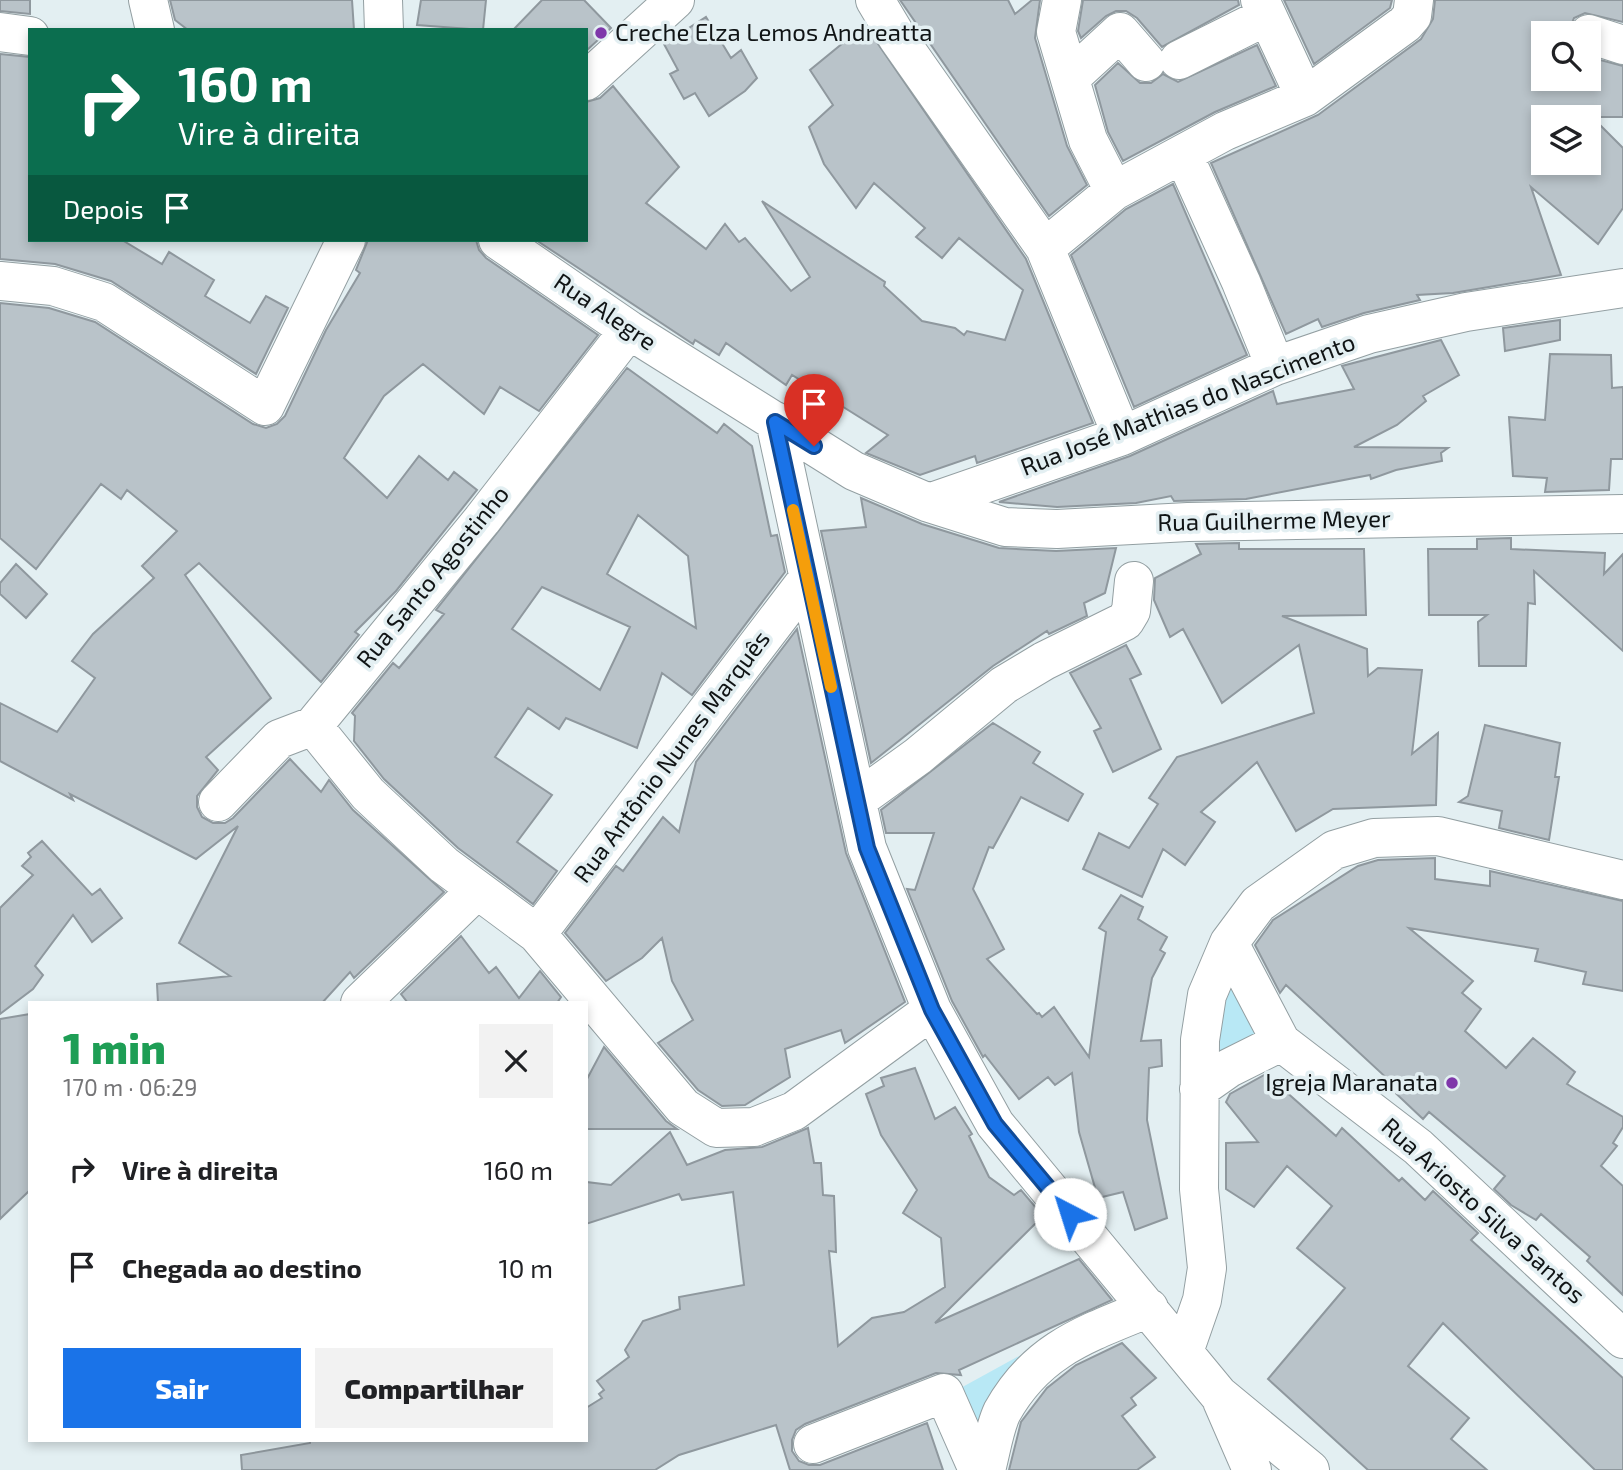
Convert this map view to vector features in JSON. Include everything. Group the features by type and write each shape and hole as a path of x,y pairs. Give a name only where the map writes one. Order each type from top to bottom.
{"street":[{"path":"148,0 155,28"},
{"path":"383,0 384,28"},
{"path":"875,0 897,37 1045,248 1122,436"},
{"path":"1062,0 1056,32 1088,140 1114,191"},
{"path":"1045,248 1114,191 1184,156 1225,131 1305,97 1405,24 1412,16 1414,0"},
{"path":"588,79 653,8"},
{"path":"1070,78 1120,32 1162,61 1264,8 1305,97"},
{"path":"0,32 28,36"},
{"path":"1601,38 1623,45"},
{"path":"1184,156 1241,282 1275,366"},
{"path":"0,281 53,286 104,302 265,406 345,242"},
{"name":"Rua Alegre","path":"501,242 629,330 775,422"},
{"name":"Rua José Mathias do Nascimento","path":"929,503 1122,436 1275,366 1369,334 1466,312 1623,288"},
{"name":"Rua Santo Agostinho","path":"218,802 279,739 313,726 482,520 629,330"},
{"path":"775,422 854,471 929,503"},
{"path":"775,422 867,848 932,1010 995,1124 1185,1349 1219,1395 1252,1470"},
{"name":"Rua Guilherme Meyer","path":"929,503 1006,527 1057,529 1188,522 1623,514"},
{"name":"Rua Antônio Nunes Marquês","path":"537,934 807,580"},
{"path":"857,800 918,756 1003,685 1044,661 1125,621 1131,611 1133,581"},
{"path":"313,726 368,794 444,865 537,934 683,1107 716,1128 754,1127 794,1111 932,1010"},
{"path":"1185,1349 1202,1300 1207,1268 1199,1189 1199,1089 1200,1040 1207,995 1229,943 1258,904 1334,849 1374,838 1437,836 1623,880"},
{"path":"362,1001 477,890"},
{"path":"1199,1089 1229,1069 1281,1042 1229,943"},
{"name":"Rua Ariosto Silva Santos","path":"1281,1042 1418,1146 1623,1339"},
{"path":"986,1470 1001,1414 1036,1365 1072,1339 1149,1308"},
{"path":"813,1444 944,1392 978,1470"},
{"path":"1219,1395 1310,1470"}],"shaded area":[{"path":"1230,971 1265,1033 1209,1061"},
{"path":"1041,1344 975,1444 957,1390"}],"building":[{"path":"0,0 30,0 30,14 0,11"},
{"path":"170,0 352,0 354,28 185,28 175,20"},
{"path":"421,0 486,0 483,28 417,25"},
{"name":"Creche Elza Lemos Andreatta","path":"542,0 584,0 611,28 588,49 588,28 515,28"},
{"path":"900,0 1008,0 1015,14 1032,0 1040,0 1035,38 1067,146 1087,185 1049,216"},
{"path":"1083,0 1238,0 1239,5 1162,47 1137,18 1126,11 1116,11 1106,16 1081,38 1078,31"},
{"path":"1284,0 1392,0 1390,8 1314,64"},
{"path":"1435,0 1623,0 1623,22 1585,13 1573,21 1531,21 1531,91 1601,91 1601,60 1623,66 1623,117 1601,117 1601,105 1531,105 1531,175 1601,175 1601,126 1623,148 1623,208 1598,244 1531,187 1561,275 1453,293 1417,295 1420,300 1364,313 1322,327 1318,319 1286,334 1211,163 1318,115 1421,39 1433,19"},
{"path":"706,17 731,58 741,50 757,78 745,91 709,116 695,93 684,99 670,74 678,70 664,44"},
{"path":"865,25 1026,259 1093,423 977,463 975,456 920,475 866,453 888,435 792,375 786,385 726,343 719,355 695,340 693,344 539,242 588,242 588,101 600,98 613,86 679,167 646,203 706,249 725,224 739,242 745,238 791,291 810,277 762,201 885,282 884,286 922,321 955,328 964,335 967,331 1005,340 1023,290 959,238 942,258 916,237 925,228 874,183 856,208 824,164 809,127 833,105 810,70"},
{"path":"1257,45 1276,86 1215,112 1123,161 1108,132 1095,85 1118,63 1140,83 1151,83 1163,74 1178,82"},
{"path":"0,54 28,57 28,242 125,242 162,264 169,252 214,280 205,296 250,323 266,296 288,308 256,374 111,281 55,264 0,259"},
{"path":"1173,184 1247,355 1134,407 1071,255 1126,209"},
{"path":"367,242 477,242 486,258 598,335 539,411 500,387 484,414 423,364 384,396 344,458 387,498 419,456 448,480 454,472 477,490 396,591 355,632 359,635 321,682 199,563 185,575 271,698 206,757 218,770 197,796 197,807 202,817 213,823 225,823 233,818 290,759 321,792 329,780 353,810 444,892 354,978 350,972 324,1001 158,1001 157,984 230,976 179,943 238,826 196,859 70,794 73,800 0,761 0,703 57,732 95,678 72,661 93,634 154,578 142,566 177,531 127,490 121,499 101,484 36,569 0,538 0,303 49,308 95,322 253,424 266,428 277,424 285,416 326,330 360,273 356,270"},
{"path":"1560,320 1560,340 1505,351 1503,328"},
{"path":"1441,340 1459,375 1423,396 1426,401 1397,425 1354,447 1448,448 1441,453 1442,461 1396,470 1371,479 1370,475 1246,499 1174,501 1171,496 1136,503 1057,507 999,502 1130,456 1273,391 1277,404 1354,389 1342,366"},
{"path":"1550,354 1611,355 1612,388 1623,387 1623,459 1611,459 1609,490 1545,492 1547,478 1513,476 1509,417 1545,420"},
{"path":"627,368 717,433 724,424 752,446 771,536 777,535 785,572 692,695 662,673 637,748 566,718 559,729 528,708 495,757 552,795 517,842 557,871 533,904 458,848 384,779 354,741 355,716 352,713 393,663 399,668 444,614 436,610","holes":["638,515 688,556 696,628 607,574","542,587 630,627 600,690 512,629"]},
{"path":"861,498 922,524 999,548 1056,551 1116,548 1105,593 1084,603 1087,616 1049,634 1047,631 993,666 871,763 821,531 866,527"},
{"path":"1511,538 1511,549 1605,553 1604,574 1623,554 1623,651 1534,571 1535,604 1528,603 1526,666 1479,666 1478,622 1487,615 1429,615 1428,549 1477,549 1477,539"},
{"path":"1239,543 1239,549 1364,549 1366,615 1282,616 1367,649 1368,676 1378,668 1422,670 1412,754 1438,733 1436,805 1333,809 1296,831 1257,762 1201,812 1215,822 1185,865 1163,849 1142,897 1083,869 1099,833 1129,848 1158,804 1149,798 1177,757 1314,713 1299,645 1222,703 1183,629 1170,637 1154,600 1155,578 1201,554 1196,544"},
{"path":"16,564 47,594 26,618 0,594 0,583"},
{"path":"797,629 846,853 905,1002 845,1043 841,1030 785,1049 790,1077 745,1105 722,1106 698,1090 658,1043 693,1020 672,981 662,938 642,958 606,981 565,933 616,866 623,871 663,817 679,832 696,762"},
{"path":"1126,645 1141,674 1130,679 1161,749 1113,772 1094,731 1101,728 1070,673"},
{"path":"993,723 1040,752 1033,763 1083,794 1068,821 1021,797 993,848 989,847 973,889 1004,949 987,959 1037,1014 1042,1017 1054,1007 1089,1057 1106,932 1099,928 1121,895 1143,907 1138,919 1167,937 1160,950 1165,953 1152,978 1141,1041 1161,1040 1162,1066 1149,1068 1147,1120 1167,1218 1135,1230 1123,1192 1098,1198 1079,1132 1072,1073 1055,1085 1048,1077 1019,1099 985,1055 983,1057 952,1001 907,889 915,890 934,833 886,833 881,810"},
{"path":"1485,725 1560,743 1555,777 1559,777 1549,840 1499,828 1502,811 1459,802 1468,796"},
{"path":"42,841 92,895 100,889 122,918 92,942 73,915 35,966 43,975 33,989 0,1014 0,908 33,875 22,866 31,857 28,853"},
{"path":"1435,858 1435,879 1490,886 1490,871 1623,901 1623,991 1583,984 1586,972 1535,961 1538,949 1409,928 1473,981 1462,993 1481,1009 1465,1031 1506,1068 1533,1038 1575,1072 1567,1084 1623,1117 1623,1127 1613,1143 1617,1146 1601,1166 1623,1186 1623,1295 1587,1261 1590,1257 1541,1214 1536,1220 1511,1205 1494,1189 1505,1176 1429,1112 1423,1119 1388,1086 1391,1082 1286,985 1280,993 1255,945 1273,920 1358,866 1378,860"},
{"path":"461,936 489,973 496,967 519,998 540,971 561,997 558,1001 406,1001 401,994"},
{"path":"28,1014 28,1192 0,1219 0,1019"},
{"path":"604,1047 666,1121 677,1129 588,1129 588,1077"},
{"path":"915,1068 935,1119 955,1107 972,1134 969,1136 989,1177 1014,1195 1021,1190 1043,1216 935,1323 1079,1259 1112,1300 959,1370 961,1375 936,1373 805,1424 796,1430 792,1440 792,1451 799,1461 820,1465 927,1423 943,1470 790,1470 776,1425 679,1455 655,1470 242,1470 241,1455 310,1442 588,1442 588,1407 602,1398 599,1394 604,1390 597,1381 629,1357 625,1350 643,1321 680,1309 679,1297 744,1285 733,1192 682,1200 679,1194 588,1223 588,1182 611,1185 670,1132 687,1165 725,1150 762,1147 808,1128 814,1163 821,1163 823,1195 834,1196 836,1252 829,1251 838,1346 872,1318 904,1312 945,1287 941,1238 903,1213 917,1190 881,1135 866,1094 884,1086 881,1078"},
{"path":"1266,1074 1336,1136 1342,1128 1399,1181 1402,1178 1425,1200 1433,1191 1478,1233 1471,1240 1623,1378 1623,1470 1595,1470 1443,1323 1408,1366 1469,1418 1451,1439 1487,1470 1368,1470 1268,1379 1345,1288 1297,1248 1332,1206 1287,1166 1254,1207 1226,1189 1226,1143 1258,1142 1226,1102 1230,1094"},
{"path":"1122,1343 1156,1378 1131,1398 1136,1405 1122,1416 1155,1457 1137,1470 1009,1470 1021,1422 1047,1388 1076,1365"}],"slow traffic":[{"path":"793,510 831,687"}],"place":[{"name":"Creche Elza Lemos Andreatta","path":"601,33"},
{"name":"Igreja Maranata","path":"1452,1083"}],"route":[{"path":"814,446 775,422 867,848 932,1010 995,1124 1070,1214"}]}
